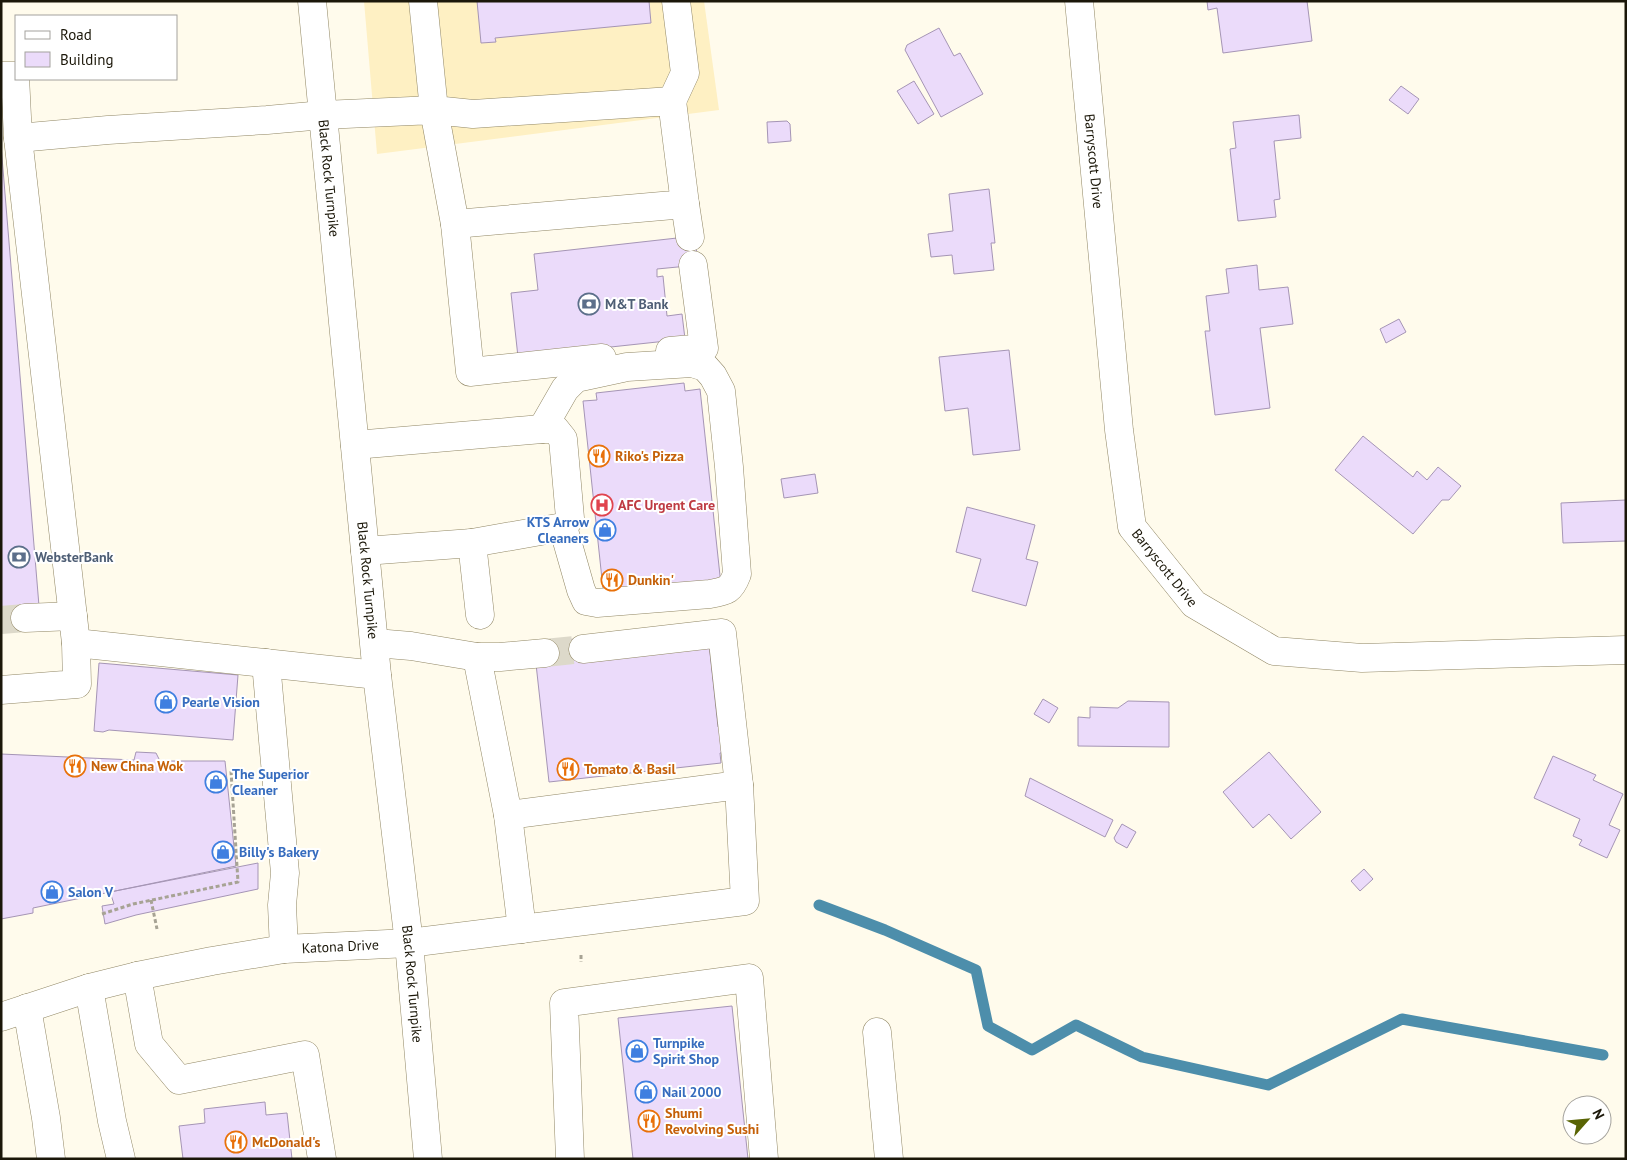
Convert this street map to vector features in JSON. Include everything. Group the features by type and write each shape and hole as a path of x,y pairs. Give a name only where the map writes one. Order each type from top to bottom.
{"street":[{"name":"Black Rock Turnpike","path":"312,1 377,675 409,943 427,1159"},
{"path":"423,1 434,110 455,224 470,372 704,348 693,265"},
{"path":"676,1 685,73 672,101 690,237"},
{"name":"Barryscott Drive","path":"1079,1 1118,420 1132,527 1194,604 1274,651 1362,658 1626,650"},
{"path":"1,690 77,684 73,616 18,138 8,76"},
{"path":"18,138 323,115 434,110 473,114 672,101"},
{"path":"455,224 685,204"},
{"path":"542,429 565,389 576,378 627,367 692,362 705,367 713,376 721,391 737,574 733,586 726,591 710,594 596,603 586,601 580,590 563,526"},
{"path":"355,445 542,429 555,429 563,439 570,518 563,526 472,543 365,550"},
{"path":"472,543 480,616"},
{"path":"25,618 73,616"},
{"path":"508,815 739,785 722,633 583,649"},
{"path":"76,643 377,675"},
{"path":"375,643 411,646 476,656 500,657 544,653"},
{"path":"476,656 508,815 522,929"},
{"path":"266,663 286,873 282,905 284,949"},
{"name":"Katona Drive","path":"1,1017 89,988 137,976 284,949 409,943 745,902 739,785"},
{"path":"137,976 149,1044 179,1080 306,1055 322,1159"},
{"path":"570,1159 564,1002 749,978 764,1159"},
{"path":"89,988 112,1121 121,1159"},
{"path":"27,1008 51,1159"},
{"path":"877,1032 889,1159"}],"path":[{"path":"102,914 132,904 238,882 231,771"},
{"path":"151,900 157,929"}],"shaded area":[{"path":"364,1 704,1 719,110 377,154"}],"building":[{"path":"477,1 649,1 651,23 495,38 496,42 481,43"},
{"path":"1207,1 1307,1 1312,41 1223,53 1217,8 1208,10"},
{"path":"939,28 954,56 960,53 983,94 941,117 905,50 907,45"},
{"path":"914,81 934,114 918,124 897,91"},
{"path":"1401,86 1419,99 1408,114 1389,100"},
{"path":"1299,115 1301,138 1274,141 1280,199 1274,200 1276,217 1238,221 1230,149 1236,148 1233,122"},
{"path":"787,121 790,124 791,141 768,143 767,122"},
{"path":"1,145 39,606 25,628 1,629"},
{"path":"989,189 995,243 991,243 994,270 954,274 952,255 931,257 928,234 953,231 949,194"},
{"name":"M&T Bank","path":"695,236 698,265 657,269 657,277 663,276 667,316 682,314 685,339 518,357 511,293 538,290 534,254"},
{"path":"1257,265 1259,290 1288,287 1293,324 1260,328 1270,408 1215,415 1205,331 1210,331 1206,296 1229,293 1226,269"},
{"path":"1399,319 1406,332 1386,343 1380,329"},
{"path":"1009,350 1020,450 973,455 968,408 945,411 939,357"},
{"path":"684,383 685,391 700,389 721,585 604,598 583,401 597,400 596,393"},
{"path":"1363,436 1413,477 1417,471 1427,480 1438,467 1461,486 1449,500 1442,500 1413,534 1335,470"},
{"path":"815,474 818,493 784,498 781,479"},
{"path":"1626,500 1626,541 1563,543 1561,503"},
{"path":"967,507 1035,525 1026,559 1038,562 1026,606 972,591 981,559 956,552"},
{"path":"582,638 709,644 718,727 727,725 730,752 720,753 721,763 549,782 536,664 544,643"},
{"name":"Pearle Vision","path":"99,663 238,675 233,740 109,730 103,732 94,731"},
{"path":"1043,699 1058,708 1049,723 1034,714"},
{"path":"1128,701 1169,702 1169,747 1078,746 1078,717 1090,718 1090,707 1118,708"},
{"path":"136,752 156,753 160,761 225,761 236,866 33,908 33,913 1,919 1,754 134,760"},
{"path":"1269,752 1321,812 1291,839 1269,814 1253,828 1223,792"},
{"path":"1553,756 1596,775 1593,780 1623,794 1609,825 1620,830 1607,858 1579,845 1582,840 1573,836 1580,819 1534,798"},
{"path":"1030,778 1113,820 1105,837 1025,796"},
{"path":"1122,824 1136,832 1127,848 1116,842 1114,838"},
{"path":"258,863 258,889 136,915 105,924 102,906 114,904 110,892"},
{"path":"1364,869 1373,879 1360,891 1351,881"},
{"path":"732,1006 748,1159 633,1159 618,1018"},
{"name":"McDonald's","path":"265,1102 266,1115 287,1113 292,1159 183,1159 179,1126 205,1123 204,1109"}],"waterway":[{"path":"819,905 885,930 976,970 988,1026 1032,1050 1076,1025 1142,1057 1268,1085 1402,1019 1603,1055"}],"tunnel":[{"path":"1,620 25,618"},
{"path":"545,653 583,649"}],"place":[{"name":"M&T Bank","path":"589,304"},
{"name":"Riko's Pizza","path":"599,456"},
{"name":"AFC Urgent Care","path":"602,505"},
{"name":"KTS Arrow Cleaners","path":"605,530"},
{"name":"WebsterBank","path":"19,557"},
{"name":"Dunkin'","path":"612,580"},
{"name":"Pearle Vision","path":"166,702"},
{"name":"New China Wok","path":"75,766"},
{"name":"Tomato & Basil","path":"568,769"},
{"name":"The Superior Cleaner","path":"216,782"},
{"name":"Billy's Bakery","path":"223,852"},
{"name":"Salon V","path":"52,892"},
{"name":"Turnpike Spirit Shop","path":"637,1051"},
{"name":"Nail 2000","path":"646,1092"},
{"name":"Shumi Revolving Sushi","path":"649,1121"},
{"name":"McDonald's","path":"236,1142"}]}
